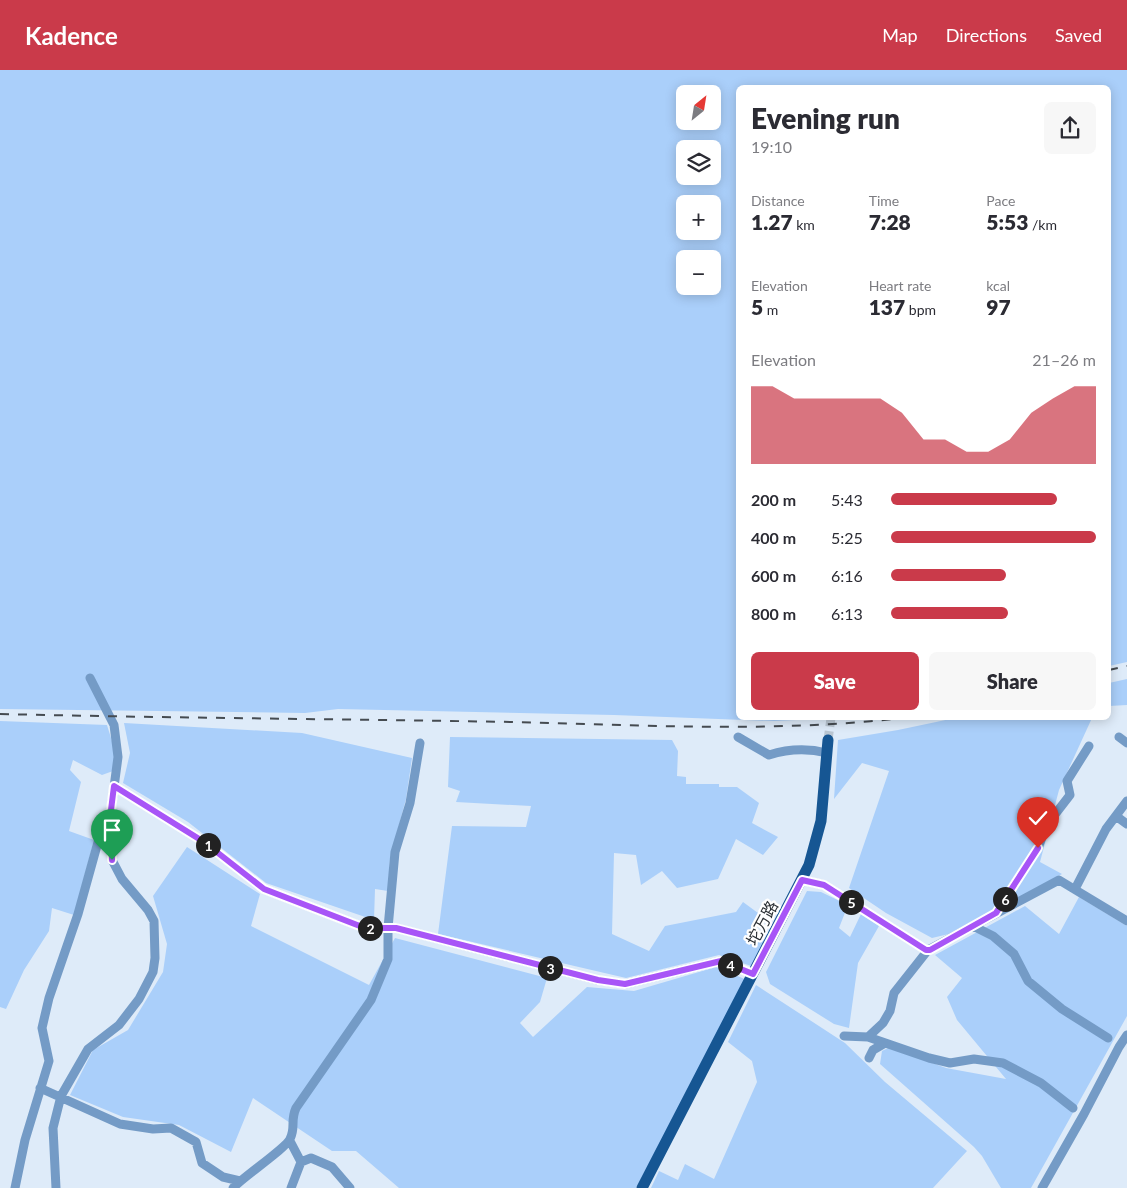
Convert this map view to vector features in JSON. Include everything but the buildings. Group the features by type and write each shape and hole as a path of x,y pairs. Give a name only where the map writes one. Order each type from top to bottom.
{"main road":[{"name":"坨万路","path":"642,1188 809,866 819,833 828,740"}],"street":[{"path":"56,1188 53,1128 61,1096 88,1049 119,1025 139,999 153,972 156,938 154,921 148,910 122,879 112,860 111,810 118,757 114,725 90,678"},
{"path":"738,737 769,755 784,750 800,749 827,753"},
{"path":"1119,738 1127,743"},
{"path":"233,1188 290,1141 294,1128 292,1118 296,1108 371,1000 388,959 388,928 395,852 410,804 420,743"},
{"path":"996,913 1038,848 1046,826 1070,795 1067,781 1089,746"},
{"path":"114,786 204,842 264,889 365,928 396,928 598,980 625,984 721,961 753,974"},
{"path":"1075,890 1106,830 1127,801"},
{"path":"15,1188 25,1140 49,1061 42,1028 49,998 78,914 98,842 111,810"},
{"path":"1116,816 1127,824"},
{"path":"802,880 824,885 928,950"},
{"path":"868,1037 883,1023 890,1011 894,993 928,950 1059,880 1127,921"},
{"path":"973,926 993,936 1014,954 1028,981 1062,1009 1108,1038"},
{"path":"1042,1188 1127,1035"},
{"path":"844,1036 868,1037 929,1058 950,1063 974,1059 1003,1063 1041,1083 1073,1108"},
{"path":"869,1058 873,1050 885,1043"},
{"path":"40,1088 120,1124 153,1129 171,1128 196,1142 202,1163 223,1177 240,1181"},
{"path":"290,1141 301,1162"},
{"path":"290,1188 301,1162 311,1158 332,1168 350,1188"}],"shaded area":[{"path":"0,70 1127,70 1127,662 1111,666 1111,85 736,85 736,720 338,709 305,713 0,709"},
{"path":"1127,679 1127,705 1111,706 1111,683"},
{"path":"747,720 796,720 774,721"},
{"path":"946,720 1091,720 1059,790 1040,862 1062,874 953,933 932,938 886,913 849,888 889,771 862,763 834,799 838,740"},
{"path":"0,721 107,725 115,751 113,771 102,775 73,760 70,770 81,782 69,831 94,840 74,915 52,908 49,931 24,970 6,1009 0,1007"},
{"path":"124,723 302,733 412,758 406,799 390,858 388,891 375,889 374,920 266,883 188,822 123,783 130,753"},
{"path":"450,737 672,740 678,751 677,776 686,777 686,784 719,784 719,787 737,787 759,803 752,823 778,837 763,855 736,839 718,879 677,888 662,871 641,885 636,855 614,853 612,934 649,951 665,926 736,912 743,902 758,913 751,931 754,935 768,942 754,967 719,955 626,978 438,934 452,826 526,827 531,806 456,802 460,791 448,787"},
{"path":"187,847 260,894 251,926 369,985 395,938 547,978 540,1002 520,1023 533,1037 587,987 634,991 716,967 747,980 636,1188 399,1188 356,1151 332,1151 253,1098 231,1152 179,1125 123,1117 70,1095 93,1050 128,1030 163,972 167,944 153,896"},
{"path":"807,891 821,892 848,905 839,928 850,937 861,914 879,926 858,963 849,1028 834,1024 770,984 766,972"},
{"path":"1079,897 1127,926 1127,1016 1031,1188 1001,1188 982,1156 974,1147 880,1064 882,1051 890,1047 946,1068 1006,1079 957,1020 947,997 962,978 935,955 1025,906 1059,934"},
{"path":"756,985 845,1043 885,1082 967,1151 933,1188 651,1188 659,1171 678,1180 685,1164 714,1179 757,1082 752,1061 728,1042"}],"tunnel":[{"path":"828,740 831,720"}],"railway":[{"path":"1111,670 1127,666"},
{"path":"0,714 707,727 756,727 883,720"}],"route":[{"path":"112,860 111,810 114,786 204,842 264,889 365,928 396,928 598,980 625,984 721,961 753,974 802,880 824,885 926,950 930,950 996,913 1038,848"}]}
